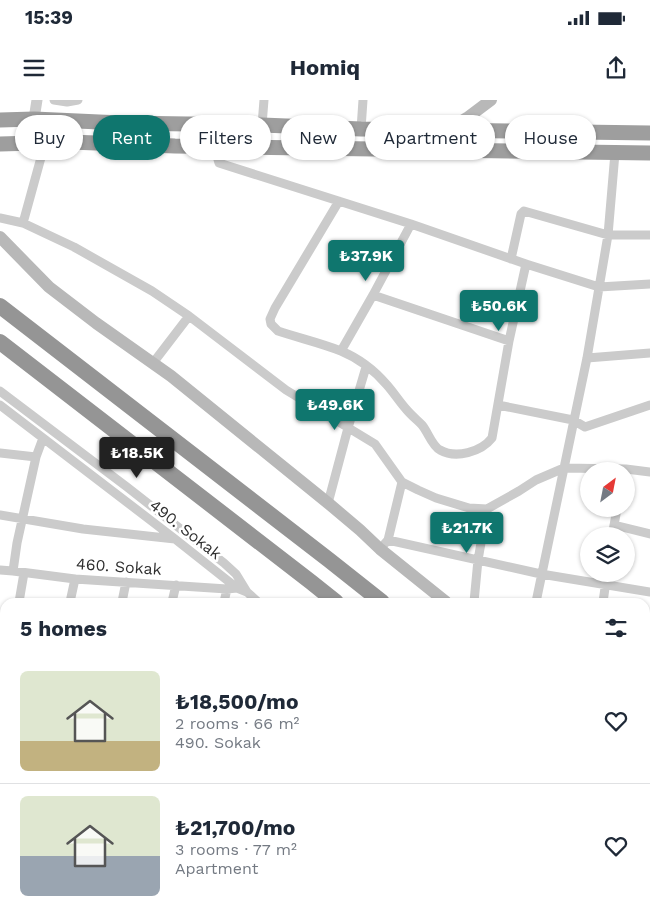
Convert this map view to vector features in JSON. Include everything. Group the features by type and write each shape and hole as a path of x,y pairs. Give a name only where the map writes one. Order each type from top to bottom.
{"highway":[{"path":"0,120 15,120"},
{"path":"83,122 180,124"},
{"path":"271,125 365,129"},
{"path":"495,131 650,133"},
{"path":"83,142 180,145"},
{"path":"0,144 15,144"},
{"path":"271,147 650,153"},
{"path":"0,306 377,598"},
{"path":"0,342 331,598"}],"main road":[{"path":"471,115 487,101"},
{"path":"0,237 49,287 96,324 153,363 360,530 384,544 442,598"}],"street":[{"path":"35,115 37,100"},
{"path":"54,100 67,102 78,100"},
{"path":"263,115 264,100"},
{"path":"360,129 363,100"},
{"path":"66,115 67,102"},
{"path":"537,598 587,358 608,235 616,153"},
{"path":"23,223 40,160"},
{"path":"218,160 219,163 411,224 599,287 650,284"},
{"path":"339,201 275,308 270,319 271,324 278,331 341,351 366,367 387,385 406,409 423,426 438,449 449,454 478,450 492,438 509,341 526,264"},
{"path":"511,259 521,214 524,212 608,235 650,235"},
{"path":"0,218 23,223 74,247 152,291 286,390 375,444 402,482 436,498 469,508 487,509 536,480 564,468 580,469"},
{"path":"341,351 411,224"},
{"path":"373,295 509,341"},
{"path":"153,363 188,316"},
{"path":"587,358 650,353"},
{"path":"328,503 366,367"},
{"path":"0,391 224,563 236,574 246,592"},
{"name":"490. Sokak","path":"0,405 175,539 232,588 246,592 253,598"},
{"path":"498,405 573,420 585,427 650,405"},
{"path":"13,571 17,543 36,457 43,438"},
{"path":"0,454 36,457"},
{"path":"635,471 650,472"},
{"path":"402,482 384,544 478,560 541,574 650,592"},
{"path":"474,598 478,560 487,509"},
{"path":"0,515 83,529 175,539"},
{"path":"615,518 614,525 650,534"},
{"name":"460. Sokak","path":"0,570 75,579 232,588"},
{"path":"20,598 24,573"},
{"path":"71,598 75,579"},
{"path":"123,598 126,582"},
{"path":"604,598 606,584"},
{"path":"173,598 176,585"},
{"path":"226,598 232,588"}]}
